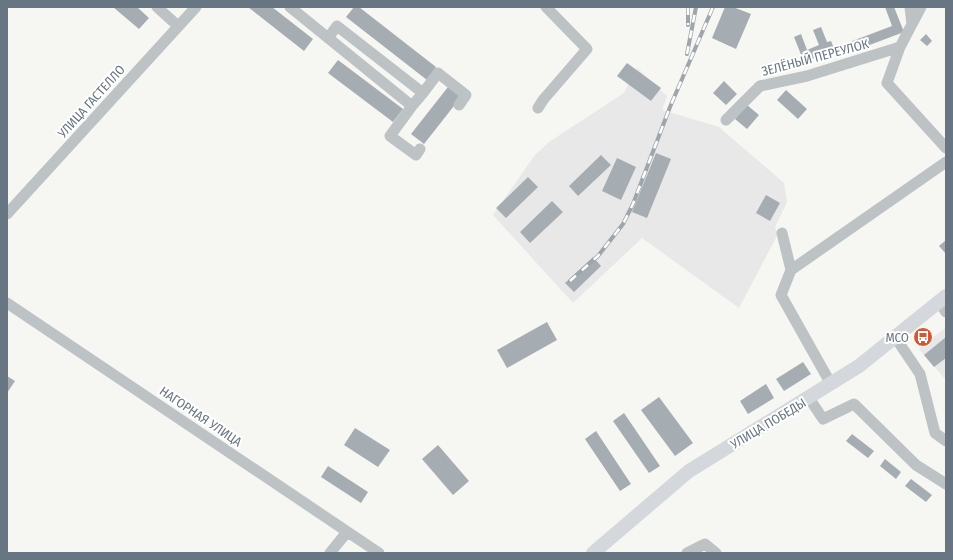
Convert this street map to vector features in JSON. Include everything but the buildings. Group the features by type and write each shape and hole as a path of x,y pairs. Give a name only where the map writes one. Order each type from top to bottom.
{"main road":[{"name":"УЛИЦА ПОБЕДЫ","path":"595,553 689,471 810,398 859,366 895,337 944,303"}],"street":[{"path":"157,7 178,26"},
{"name":"УЛИЦА ГАСТЕЛЛО","path":"7,214 196,7"},
{"path":"290,7 412,106"},
{"path":"538,108 543,100 587,49 546,7"},
{"path":"910,7 912,24"},
{"path":"922,7 900,47 887,83 946,148"},
{"path":"328,38 337,26 423,93"},
{"name":"ЗЕЛЁНЫЙ ПЕРЕУЛОК","path":"726,120 760,86 807,76 900,47"},
{"path":"420,148 416,155 390,136 438,74 466,95 459,104"},
{"path":"831,384 781,295 791,270 946,162"},
{"path":"782,233 791,270"},
{"name":"НАГОРНАЯ УЛИЦА","path":"7,303 379,553"},
{"path":"895,337 920,374 935,433 946,441"},
{"path":"810,398 823,419 854,404 916,466 946,484"},
{"path":"330,553 348,532"},
{"path":"687,553 705,544 716,553"}],"shaded area":[{"path":"637,68 667,96 662,110 719,127 784,183 787,202 775,227 778,234 739,308 642,238 573,303 493,215 535,155 549,142 624,93"},
{"path":"946,327 946,376 944,378 919,349"}],"railway":[{"path":"688,7 688,25"},
{"path":"687,54 696,7"},
{"path":"570,281 598,256 623,224 633,204 670,107 713,7"}],"place":[{"name":"МСО","path":"923,337"}]}
